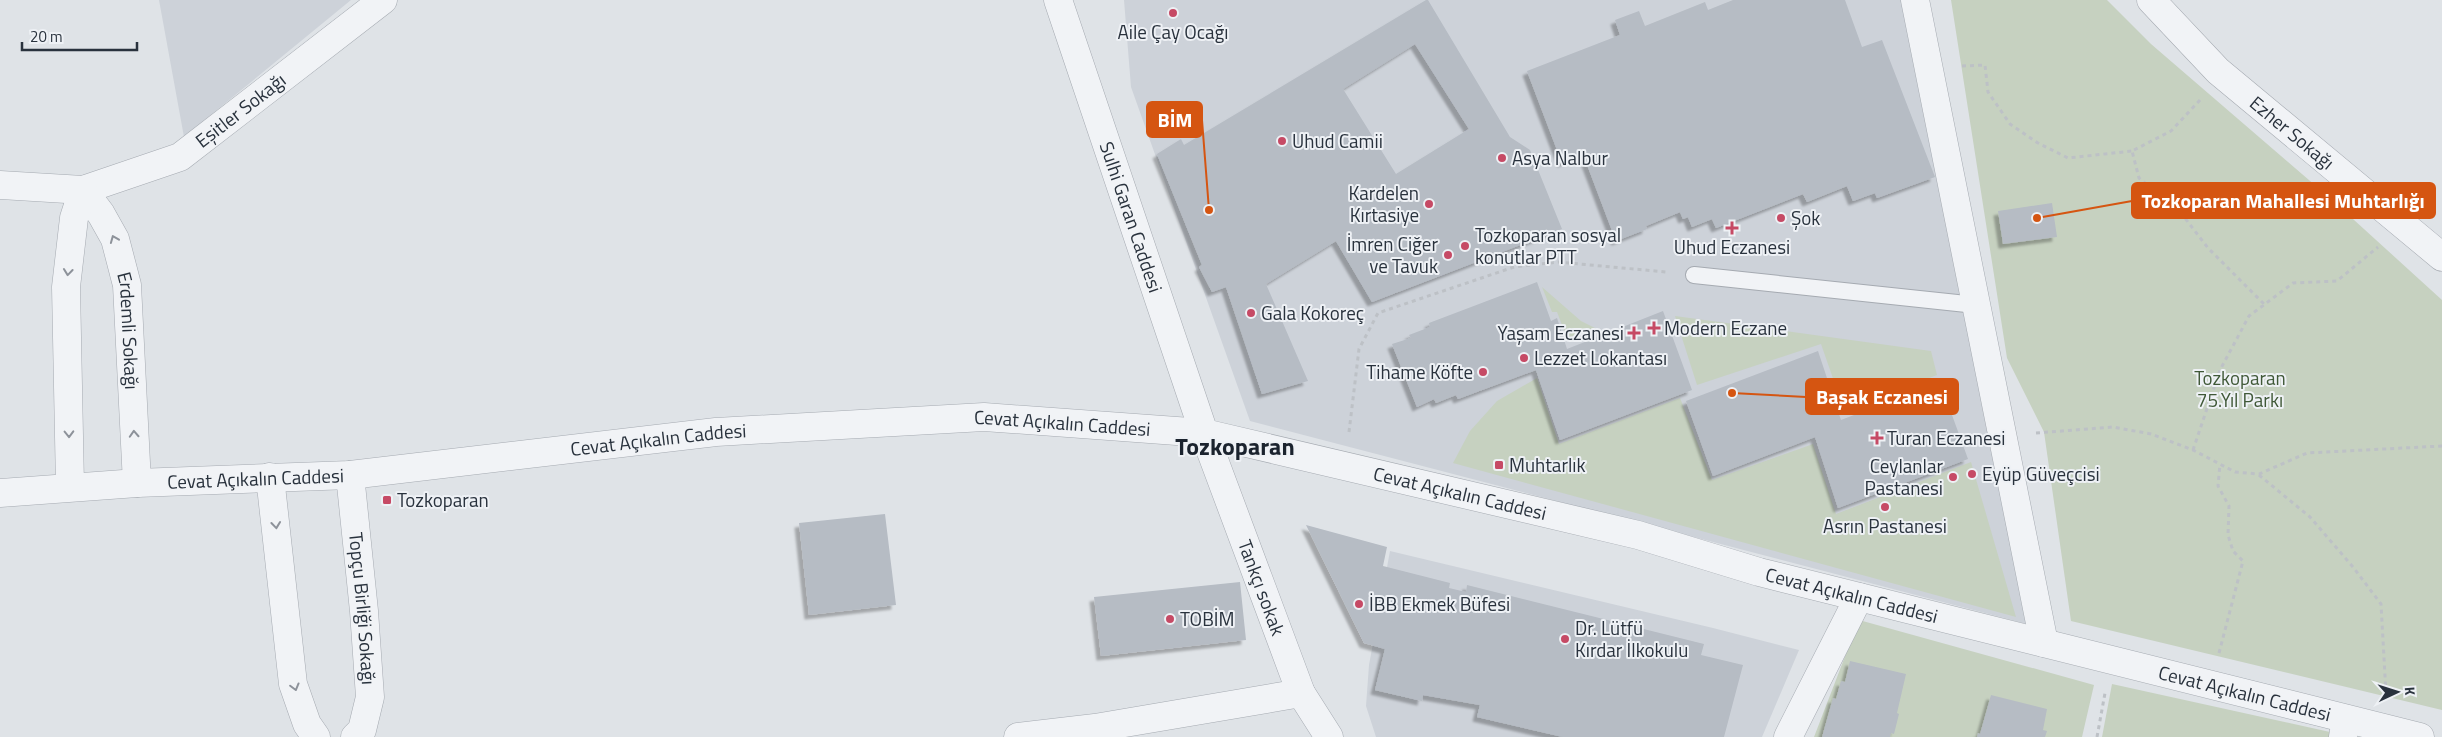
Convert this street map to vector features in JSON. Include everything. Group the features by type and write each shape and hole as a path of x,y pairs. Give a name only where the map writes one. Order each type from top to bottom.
{"street":[{"name":"Eşitler Sokağı","path":"84,190 180,157 383,0"},
{"name":"Sulhi Garan Caddesi","path":"1058,0 1204,433"},
{"path":"1915,0 2044,643"},
{"name":"Ezher Sokağı","path":"2151,0 2224,76 2405,224 2442,257"},
{"path":"0,185 84,190 74,218 66,287 70,486"},
{"name":"Erdemli Sokağı","path":"84,190 101,214 115,239 127,285 137,483"},
{"name":"Cevat Açıkalın Caddesi","path":"0,493 70,486 350,475 716,432 984,417 1204,433 1638,535 1759,572 2210,685 2344,728 2388,730 2420,737"},
{"name":"Tankçı sokak","path":"1204,433 1301,693 1329,737"},
{"name":"Topçu Birliği Sokağı","path":"350,475 364,611 370,697 362,730 355,737"},
{"path":"270,477 293,684 307,724 316,737"},
{"path":"1788,737 1859,598"},
{"path":"1018,737 1095,728 1301,693"}],"lane":[{"path":"1694,275 1976,305"}],"path":[{"path":"1929,68 1985,65 1988,92 2010,124 2038,143 2068,158 2132,151 2171,131 2224,76"},
{"path":"2132,151 2139,178 2181,213 2208,248 2264,304"},
{"path":"2193,450 2220,370 2249,316 2293,283 2338,281 2405,224"},
{"path":"1345,466 1360,349 1378,313 1514,267 1558,262 1694,275"},
{"path":"2002,434 2113,427 2151,434 2193,450 2235,472 2259,474 2306,454 2442,446"},
{"path":"2210,685 2243,561 2233,551 2228,535 2229,506 2218,486 2220,464"},
{"path":"2259,474 2310,517 2380,604 2388,730"},
{"path":"2097,737 2112,660"}],"shaded area":[{"path":"159,0 351,0 184,137"},
{"path":"1124,0 1903,0 2027,624 1250,421 1131,87"},
{"name":"Dr. Lütfü Kırdar İlkokulu","path":"1390,551 1799,650 1762,737 1376,737 1366,706 1369,665"}],"green space":[{"name":"Tozkoparan 75.Yıl Parkı","path":"1951,0 2107,0 2151,44 2331,199 2442,300 2442,710 2071,621 2044,432 2007,358"},
{"path":"1542,287 1581,321 1597,329 1567,338 1557,312 1552,312"},
{"path":"1675,316 1931,351 1937,375 1844,410 1821,344 1697,385"},
{"path":"1537,378 1559,444 1680,398 1712,480 1813,444 1836,514 1971,462 2016,617 1453,463 1470,431 1497,401"},
{"path":"1859,620 2094,685 2082,737 1814,737"},
{"path":"2112,684 2330,732 2329,737 2102,737"}],"building":[{"path":"1428,0 1510,137 1530,150 1562,229 1372,302 1336,241 1266,284 1308,381 1262,394 1226,287 1212,292 1199,267 1202,265 1157,154 1181,139 1184,145","holes":["1415,44 1469,129 1396,174 1343,89"]},
{"path":"1733,0 1845,0 1862,47 1882,40 1935,177 1877,198 1875,193 1853,201 1847,186 1807,202 1803,194 1716,228 1712,219 1692,227 1688,217 1683,219 1680,212 1646,226 1647,229 1616,241 1583,154 1562,163 1527,71 1620,35 1615,20 1639,11 1645,26 1705,2 1708,10"},
{"path":"2052,203 2057,237 2003,244 1998,211"},
{"path":"1537,282 1551,321 1557,318 1567,349 1663,311 1692,390 1560,440 1536,370 1458,399 1456,395 1436,403 1434,399 1417,407 1392,344 1411,338 1409,335 1430,327 1429,323"},
{"path":"1818,351 1841,420 1940,382 1968,459 1838,508 1815,437 1713,476 1686,401"},
{"path":"885,514 896,605 809,615 799,523"},
{"name":"Dr. Lütfü Kırdar İlkokulu","path":"1306,525 1387,547 1383,566 1450,583 1449,588 1466,592 1467,585 1704,644 1701,655 1743,665 1724,737 1563,737 1477,717 1480,705 1423,695 1422,701 1375,690 1385,649 1364,643"},
{"name":"TOBİM","path":"1240,582 1246,640 1101,656 1094,597"},
{"path":"1850,661 1906,674 1894,734 1891,733 1890,737 1822,737 1833,698 1836,699 1841,681 1845,682"},
{"path":"1991,695 2047,709 2043,730 2047,731 2045,737 1977,737 1978,733 1980,734"}],"place":[{"name":"Aile Çay Ocağı","path":"1173,13"},
{"name":"Uhud Camii","path":"1282,141"},
{"name":"Asya Nalbur","path":"1502,158"},
{"name":"Kardelen Kırtasiye","path":"1429,204"},
{"name":"BİM","path":"1209,210"},
{"name":"Şok","path":"1781,218"},
{"name":"Tozkoparan Mahallesi Muhtarlığı","path":"2037,218"},
{"name":"Uhud Eczanesi","path":"1732,228"},
{"name":"Tozkoparan sosyal konutlar PTT","path":"1465,246"},
{"name":"İmren Ciğer ve Tavuk","path":"1448,255"},
{"name":"Gala Kokoreç","path":"1251,313"},
{"name":"Modern Eczane","path":"1654,328"},
{"name":"Yaşam Eczanesi","path":"1634,333"},
{"name":"Lezzet Lokantası","path":"1524,358"},
{"name":"Tihame Köfte","path":"1483,372"},
{"name":"Başak Eczanesi","path":"1732,393"},
{"name":"Turan Eczanesi","path":"1877,438"},
{"name":"Muhtarlık","path":"1499,465"},
{"name":"Eyüp Güveçcisi","path":"1972,474"},
{"name":"Ceylanlar Pastanesi","path":"1953,477"},
{"name":"Tozkoparan","path":"387,500"},
{"name":"Asrın Pastanesi","path":"1885,507"},
{"name":"İBB Ekmek Büfesi","path":"1359,604"},
{"name":"TOBİM","path":"1170,619"},
{"name":"Dr. Lütfü Kırdar İlkokulu","path":"1565,639"}],"district":[{"name":"Tozkoparan","path":"1235,447"}]}
